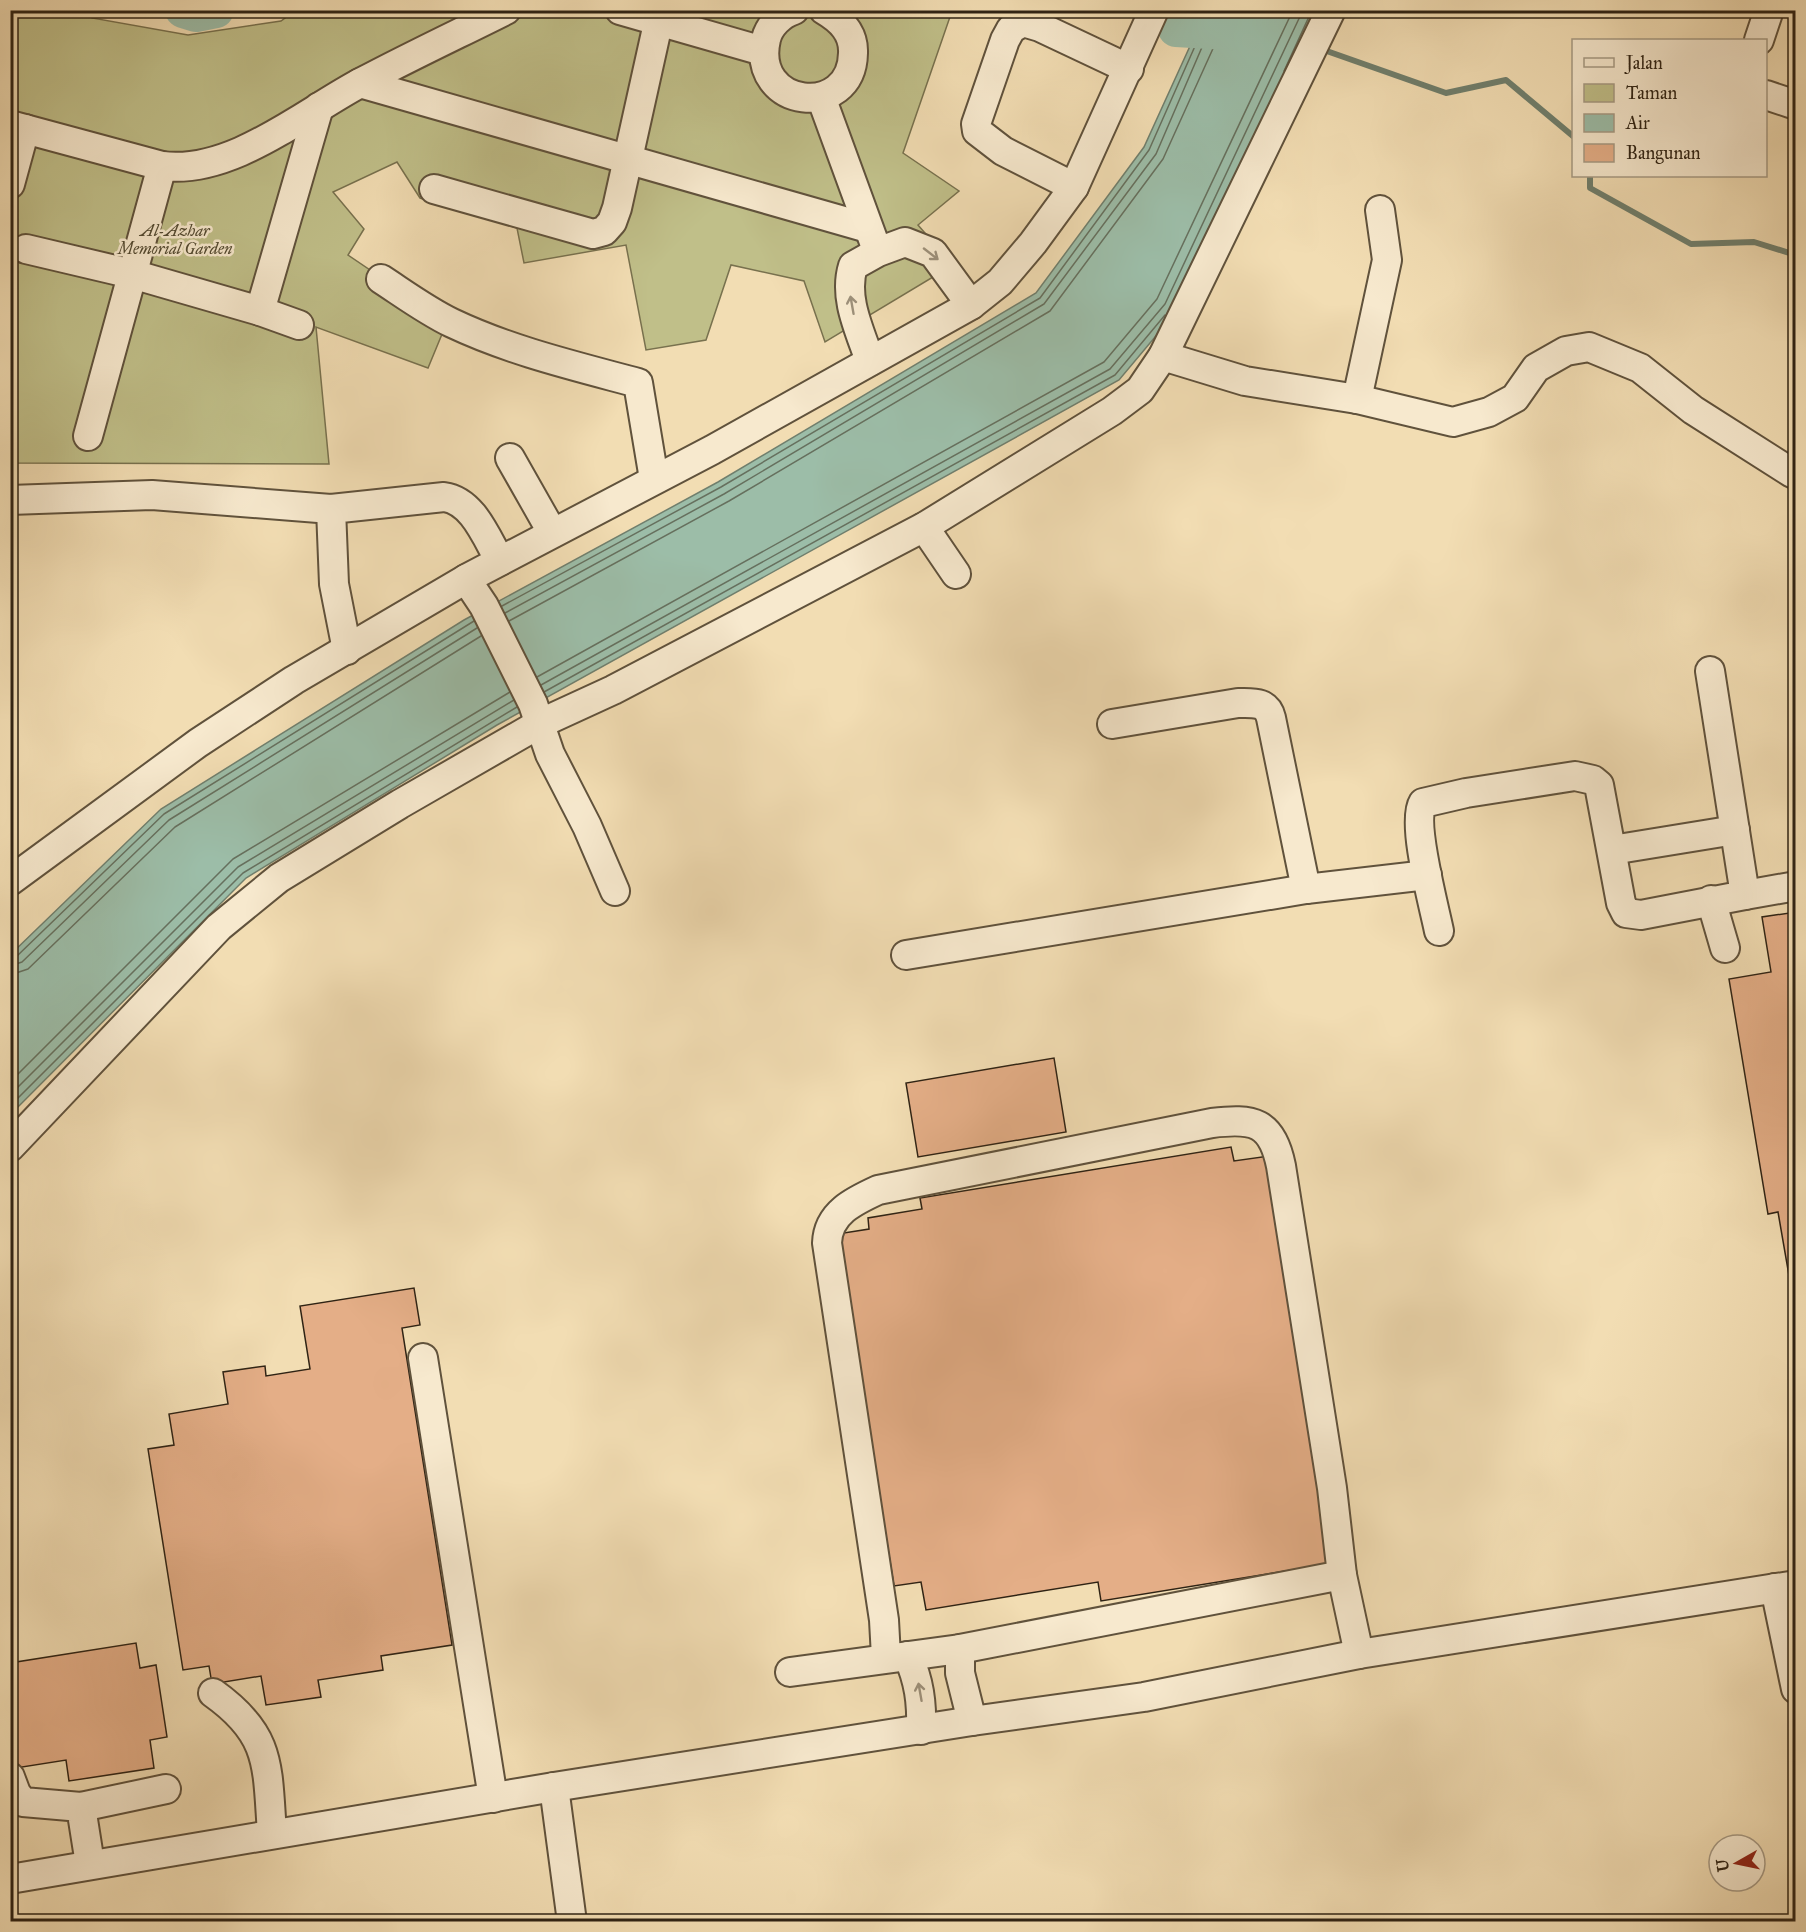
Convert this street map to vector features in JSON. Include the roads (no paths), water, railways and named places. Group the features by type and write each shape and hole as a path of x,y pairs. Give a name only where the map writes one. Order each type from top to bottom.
{"street":[{"path":"10,184 18,127 178,169 210,163 261,142 360,83 506,10"},
{"path":"621,10 660,17 763,51"},
{"path":"794,10 776,21 767,35 763,51 765,65 771,78 780,89 793,96 807,99 821,97 836,90 847,78 853,62 854,45 848,30 837,17 824,10"},
{"path":"10,881 198,742 294,680 466,579 712,450 971,305 1000,282 1033,243 1074,186 1154,10"},
{"path":"10,1147 219,927 279,878 400,804 536,714 613,690 924,527 1112,411 1140,390 1163,356 1331,10"},
{"path":"1759,39 1769,10"},
{"path":"434,189 593,234 604,231 612,222 629,161 660,17"},
{"path":"1074,186 1003,151 977,131 976,124 1005,40 1011,29 1023,22 1040,27 1129,69"},
{"path":"360,83 629,161 873,240 906,242 933,253 971,305"},
{"path":"1767,95 1796,105"},
{"path":"821,97 873,240"},
{"path":"260,311 319,107"},
{"path":"88,436 162,166"},
{"path":"1357,399 1387,260 1380,210"},
{"path":"870,361 854,313 850,276 854,266 873,240"},
{"path":"26,249 132,274 260,311 299,325"},
{"path":"381,279 450,322 487,338 544,358 638,383 654,479"},
{"path":"1163,356 1245,381 1357,399 1418,412 1453,423 1489,412 1515,398 1536,368 1566,351 1589,347 1640,368 1693,410 1792,473 1796,473"},
{"path":"510,458 552,532"},
{"path":"10,500 152,495 331,509 444,497 456,499 468,508 500,561"},
{"path":"331,509 334,584 347,650"},
{"path":"924,527 956,574"},
{"path":"466,579 484,606 536,714 550,754 587,826 615,891"},
{"path":"1710,671 1745,895"},
{"path":"1112,724 1239,703 1257,703 1267,708 1271,718 1306,890"},
{"path":"1439,931 1420,830 1420,809 1424,803 1466,793 1575,776 1598,782 1621,903 1629,915 1641,915 1711,900 1796,886"},
{"path":"1612,850 1735,830"},
{"path":"906,955 1306,890 1427,875"},
{"path":"1711,900 1725,948"},
{"path":"921,1730 922,1705 918,1677 897,1657 884,1620 827,1232 843,1208 878,1190 1212,1123 1240,1120 1252,1122 1271,1135 1278,1151 1332,1488 1342,1575 1359,1654"},
{"path":"423,1358 492,1798"},
{"path":"790,1672 960,1649 1342,1575"},
{"path":"10,1879 554,1787 972,1721 1144,1697 1359,1654 1785,1586 1796,1689"},
{"path":"960,1649 960,1673 972,1721"},
{"path":"213,1693 252,1728 263,1747 272,1833"},
{"path":"10,1777 16,1793 23,1802 81,1807 166,1789"},
{"path":"554,1787 572,1922"},
{"path":"81,1807 90,1864"}],"water":[{"path":"1206,11 1318,11 1176,312 1119,380 497,725 246,878 11,1114 11,954 161,809 464,620 718,482 1036,293 1144,147"}],"waterway":[{"path":"183,10 196,14 216,10"},
{"path":"1176,29 1244,33"},
{"path":"1321,49 1446,93 1506,80 1572,135"},
{"path":"1590,177 1590,188 1691,244 1754,242 1796,255"}],"park label":[{"name":"Al-Azhar Memorial Garden","path":"175,239"}]}
